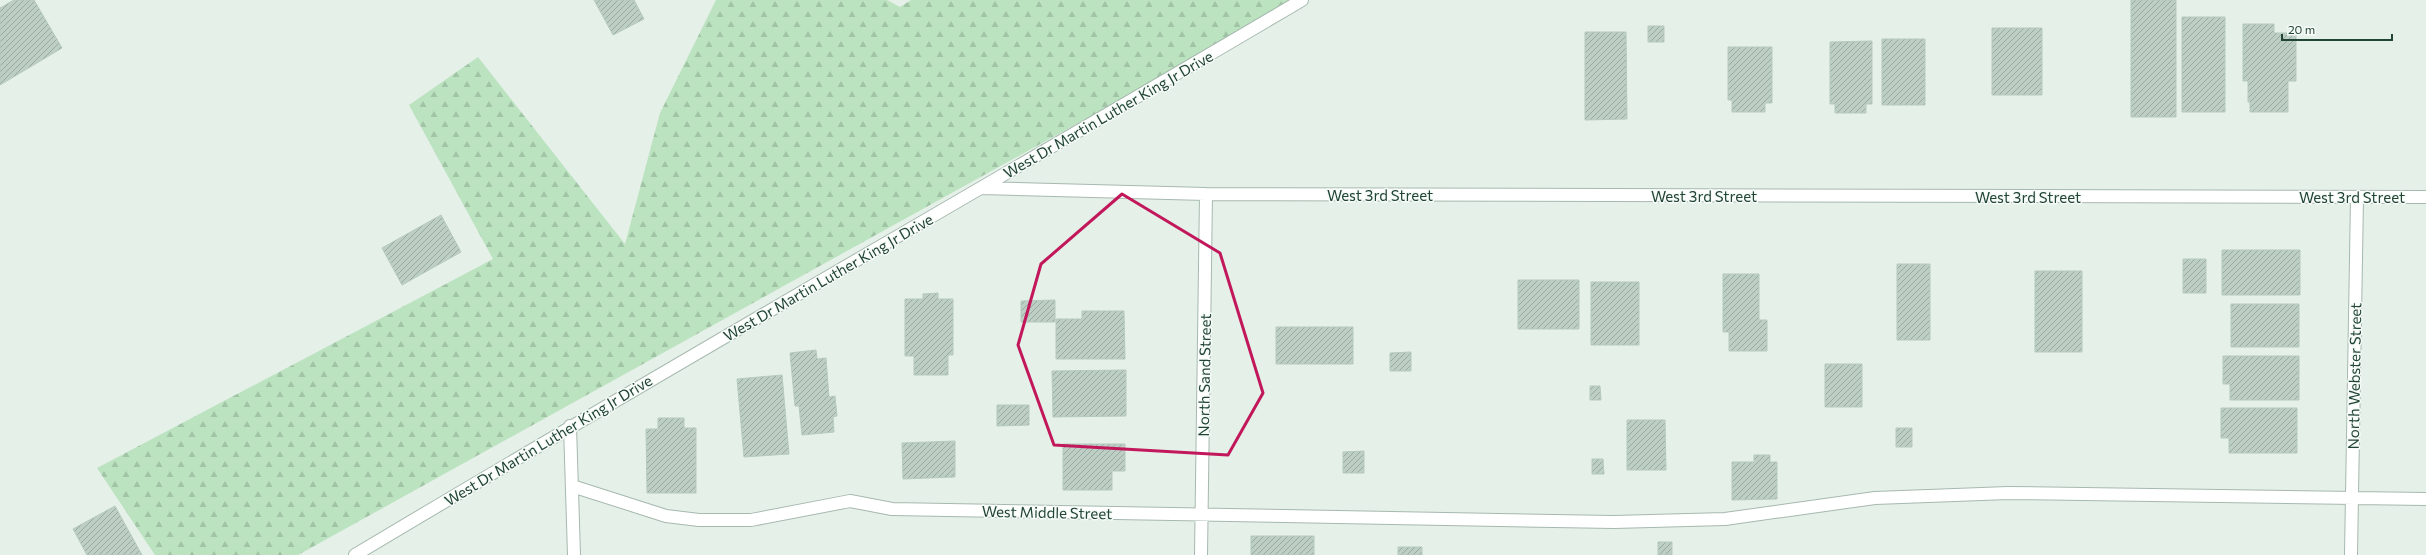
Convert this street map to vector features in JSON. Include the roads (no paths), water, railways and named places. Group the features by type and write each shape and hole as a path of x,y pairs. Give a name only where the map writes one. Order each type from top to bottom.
{"street":[{"name":"West Dr Martin Luther King Jr Drive","path":"355,555 570,426 982,188 1302,0"},
{"name":"West 3rd Street","path":"982,188 1206,194 2426,197"},
{"name":"North Sand Street","path":"1201,555 1206,194"},
{"name":"North Webster Street","path":"2351,555 2357,198"},
{"path":"570,426 574,555"},
{"name":"West Middle Street","path":"572,486 666,516 699,520 751,520 850,501 892,509 1622,521 1725,519 1840,501 1937,495 2008,493 2426,499"}]}
